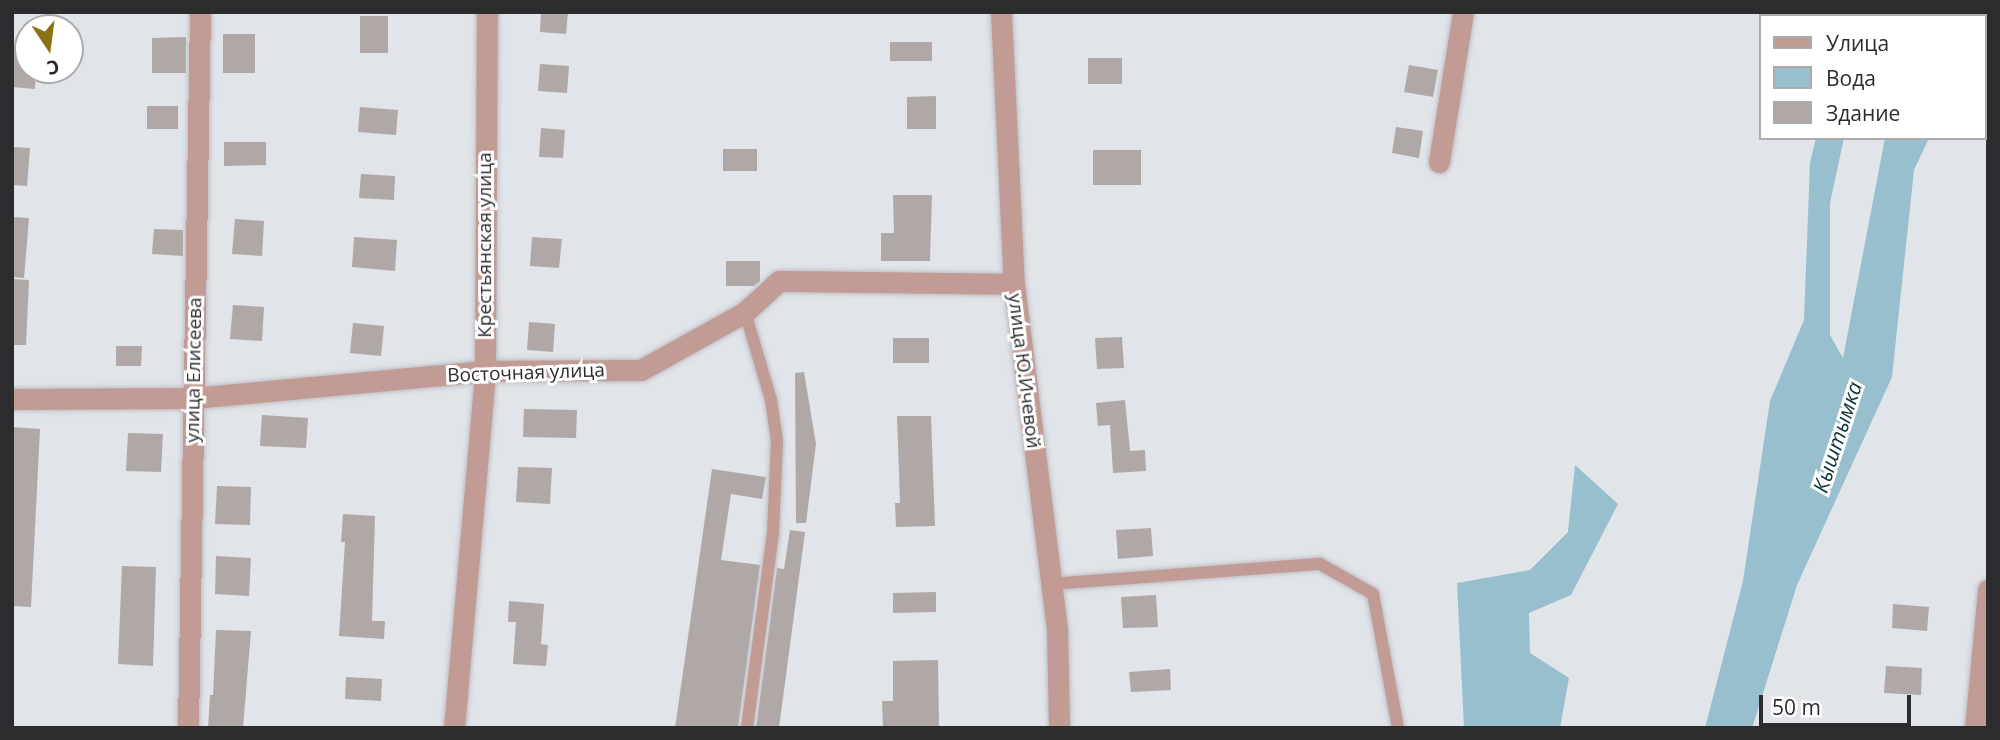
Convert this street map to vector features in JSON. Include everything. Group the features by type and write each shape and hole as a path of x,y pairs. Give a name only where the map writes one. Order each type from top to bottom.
{"street":[{"name":"улица Елисеева","path":"188,728 200,12"},
{"name":"Крестьянская улица","path":"454,728 485,371 487,12"},
{"name":"улица Ю.Ичевой","path":"1001,12 1014,284 1056,629 1059,728"},
{"path":"1439,162 1463,12"},
{"name":"Восточная улица","path":"12,399 193,398 485,371 642,370 744,312 779,281 1014,284"},
{"path":"1975,728 1988,590"}],"lane":[{"path":"744,312 771,400 777,441 773,533 747,728"},
{"path":"1051,584 1320,564 1373,594 1398,728"}],"water":[{"name":"Кыштымка","path":"1816,140 1844,140 1830,203 1830,335 1843,358 1885,140 1928,140 1914,170 1892,377 1797,585 1752,728 1705,728 1743,581 1770,401 1804,320 1810,163"},
{"path":"1575,465 1618,504 1571,595 1529,613 1530,653 1569,678 1560,728 1464,728 1457,583 1530,570 1568,532"}],"building":[{"path":"541,12 568,12 566,34 540,32"},
{"path":"360,16 388,16 388,53 360,53"},
{"path":"223,34 255,34 255,73 223,73"},
{"path":"186,37 186,73 152,73 152,38"},
{"path":"890,42 932,42 932,61 890,61"},
{"path":"12,49 14,84 35,84 35,89 12,87"},
{"path":"1088,58 1122,58 1122,84 1088,84"},
{"path":"540,64 569,66 567,93 538,91"},
{"path":"1409,65 1438,70 1433,97 1404,92"},
{"path":"936,96 936,129 907,129 907,97"},
{"path":"147,106 178,106 178,129 147,129"},
{"path":"360,107 398,110 396,135 358,132"},
{"path":"1396,127 1423,131 1419,158 1392,153"},
{"path":"541,128 565,130 563,158 539,157"},
{"path":"224,142 266,142 266,165 224,166"},
{"path":"12,147 30,148 27,186 12,185"},
{"path":"723,149 757,149 757,171 723,171"},
{"path":"1093,150 1141,150 1141,185 1093,185"},
{"path":"361,174 395,176 394,200 359,198"},
{"path":"893,195 932,195 930,261 881,261 881,233 894,233"},
{"path":"12,217 29,218 24,278 12,277"},
{"path":"235,219 264,221 262,256 232,254"},
{"path":"154,229 183,230 183,256 152,254"},
{"path":"354,237 397,240 395,271 352,267"},
{"path":"532,237 562,239 559,268 530,266"},
{"path":"726,261 760,261 760,281 754,286 726,286"},
{"path":"12,279 29,280 26,345 12,345"},
{"path":"233,305 264,307 262,341 230,339"},
{"path":"529,322 555,324 553,352 527,350"},
{"path":"353,323 384,326 381,356 350,353"},
{"path":"1122,337 1124,368 1097,369 1095,338"},
{"path":"893,338 929,338 929,363 893,363"},
{"path":"116,346 142,346 141,366 116,366"},
{"path":"804,372 816,444 806,523 796,523 795,373"},
{"path":"1125,400 1130,451 1145,450 1146,471 1113,473 1110,425 1098,426 1096,403"},
{"path":"524,409 577,410 576,438 523,437"},
{"path":"262,415 308,418 306,448 260,446"},
{"path":"897,416 931,416 935,526 896,527 895,503 900,503"},
{"path":"12,427 40,429 31,607 12,606"},
{"path":"128,433 163,434 161,472 126,471"},
{"path":"518,467 552,468 550,504 516,502"},
{"path":"712,469 766,477 762,499 731,494 721,560 760,565 738,728 675,728"},
{"path":"217,486 251,487 250,525 215,524"},
{"path":"343,514 375,516 372,621 385,621 384,639 339,636 345,542 341,542"},
{"path":"1151,528 1153,556 1118,559 1116,530"},
{"path":"790,530 805,532 779,728 756,728 777,568 784,569"},
{"path":"216,556 251,558 249,596 215,594"},
{"path":"122,566 156,567 153,666 118,664"},
{"path":"936,592 936,612 893,613 893,593"},
{"path":"1156,595 1158,627 1123,628 1121,597"},
{"path":"509,601 544,604 541,644 548,645 546,666 513,664 516,622 508,622"},
{"path":"1893,604 1929,607 1927,631 1892,628"},
{"path":"216,630 251,631 243,728 208,728 210,695 213,695"},
{"path":"938,660 939,728 883,728 882,701 893,701 893,661"},
{"path":"1886,666 1922,668 1921,695 1884,693"},
{"path":"1170,669 1171,690 1131,692 1129,672"},
{"path":"346,677 382,679 381,701 345,699"}]}
